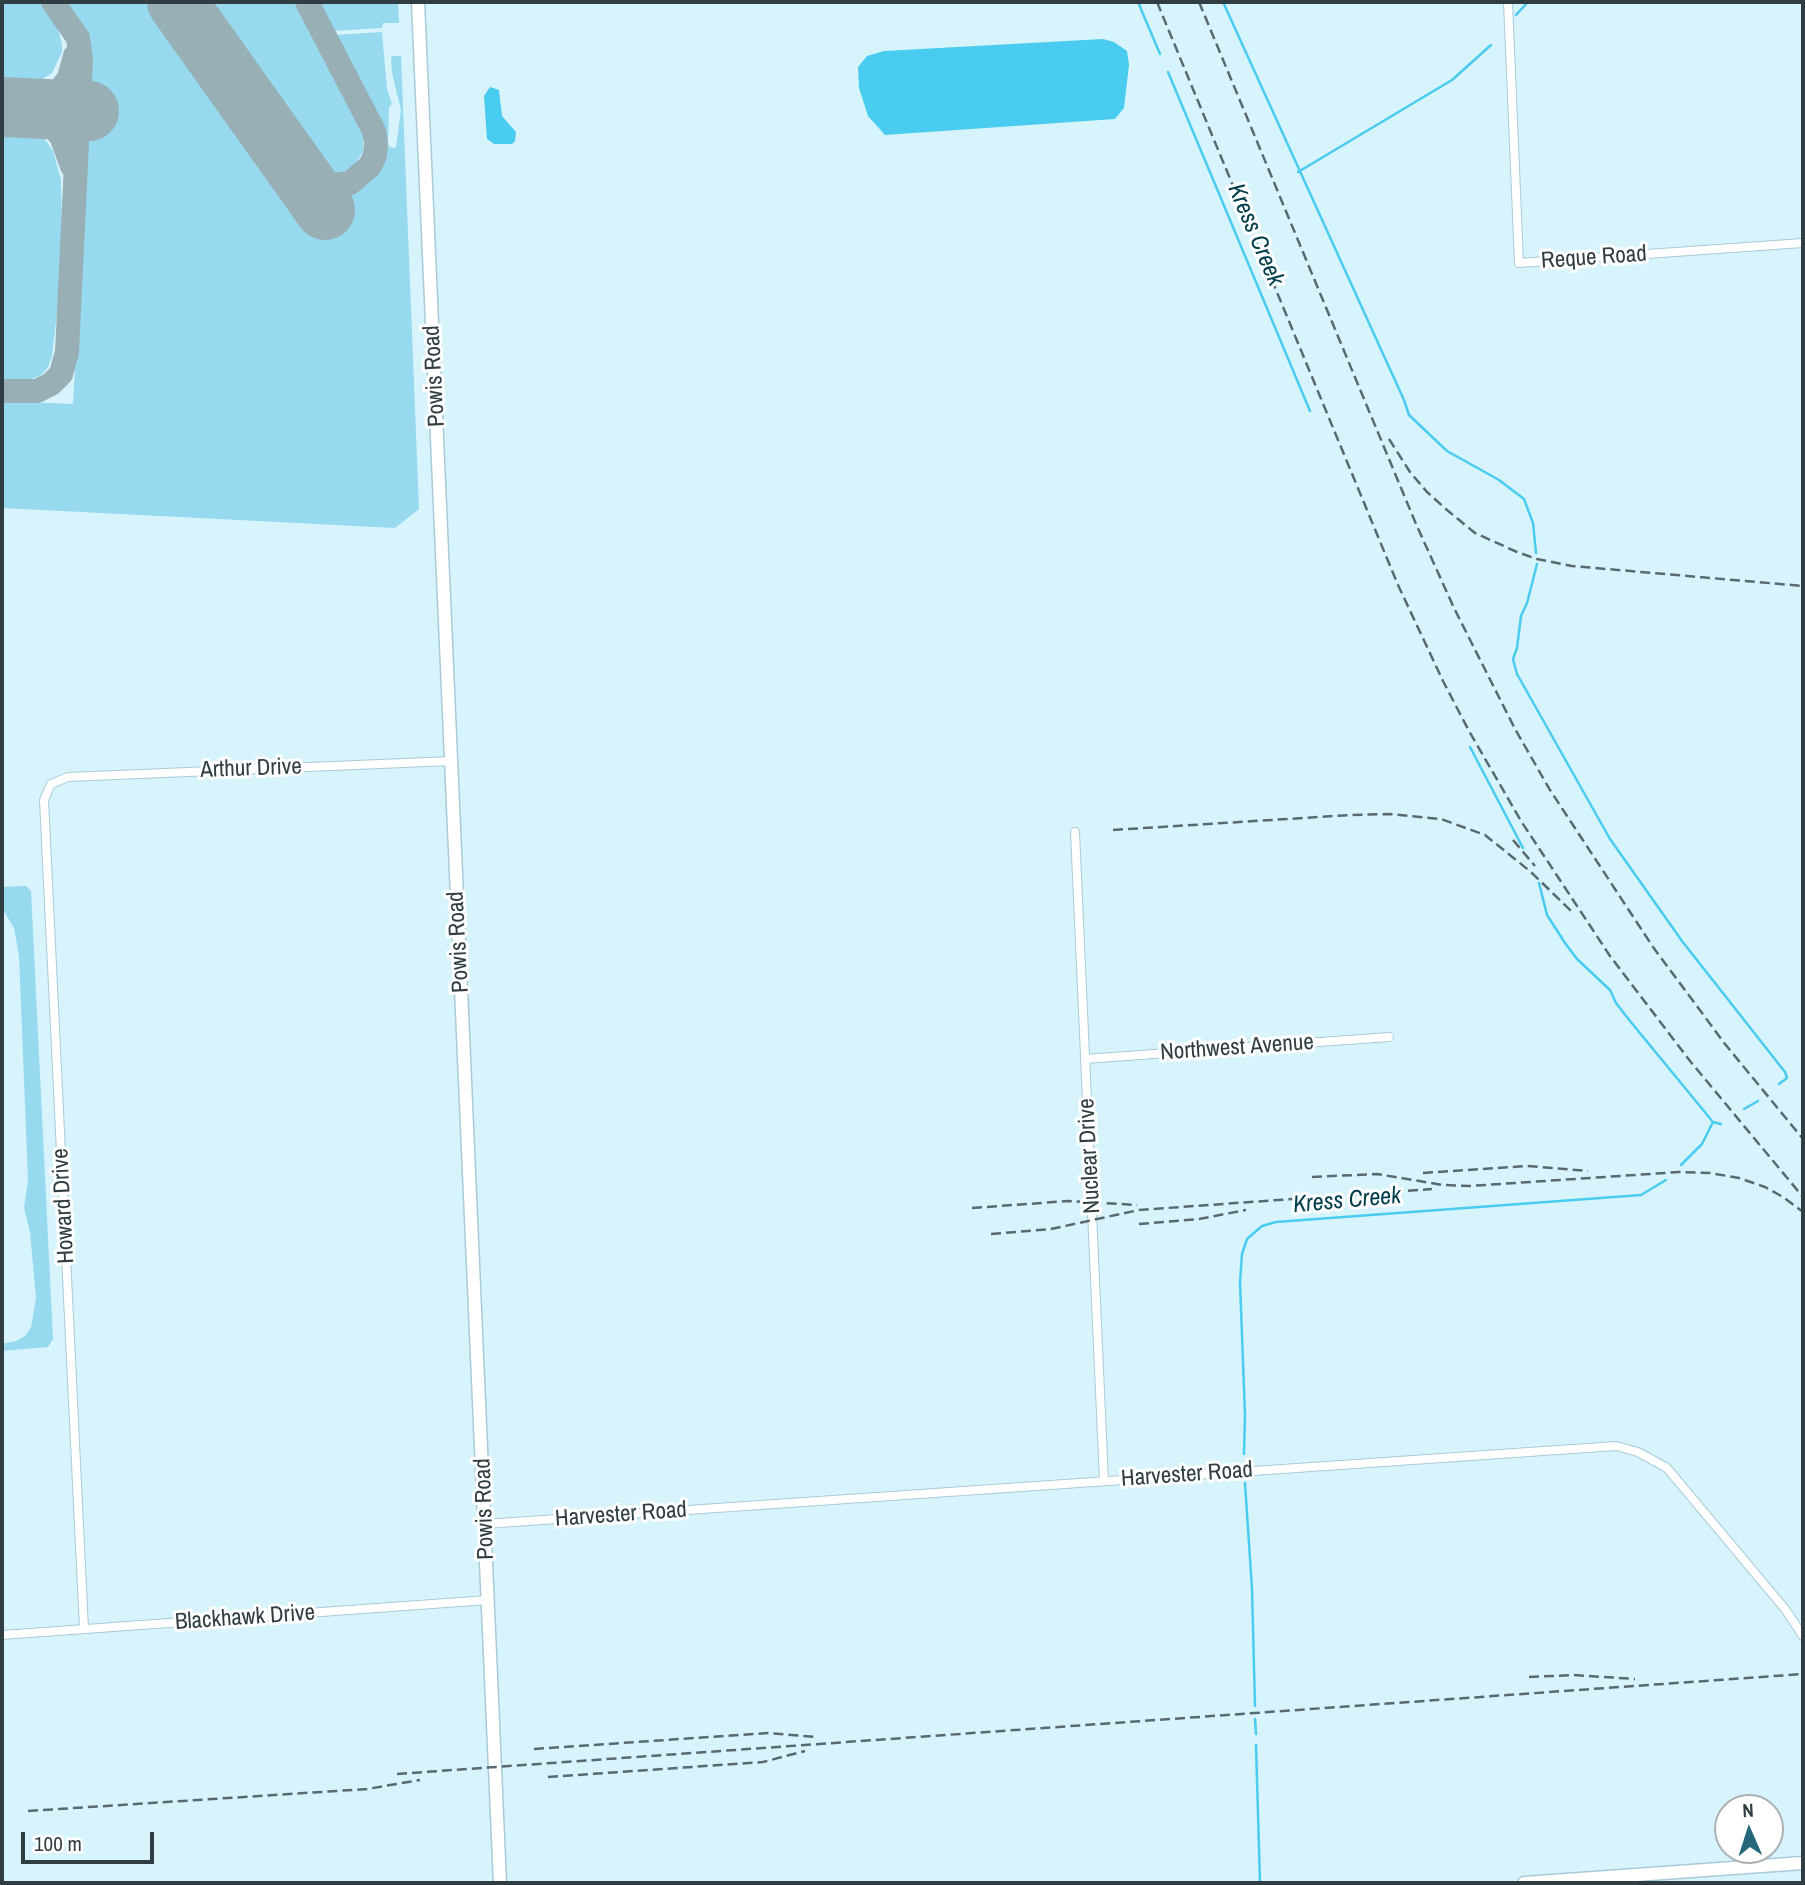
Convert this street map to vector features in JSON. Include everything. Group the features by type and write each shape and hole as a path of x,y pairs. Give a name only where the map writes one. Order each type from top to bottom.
{"street":[{"name":"Powis Road","path":"418,2 500,1883"},
{"name":"Reque Road","path":"1508,2 1519,263 1803,243"},
{"name":"Arthur Drive","path":"51,784 68,777 452,761"},
{"name":"Howard Drive","path":"51,784 44,800 84,1629"},
{"name":"Nuclear Drive","path":"1075,832 1104,1481"},
{"name":"Northwest Avenue","path":"1085,1059 1389,1037"},
{"name":"Harvester Road","path":"485,1524 1602,1446 1638,1452 1667,1468 1785,1609 1803,1636"},
{"name":"Blackhawk Drive","path":"2,1635 488,1601"},
{"path":"1524,1883 1803,1863"}],"shaded area":[{"path":"2,2 40,2 57,25 62,44 62,52 52,73 27,89 13,92 2,92"},
{"path":"66,2 153,2 309,223 375,174 384,150 379,120 335,35 382,32 387,89 392,104 389,107 388,145 392,148 396,147 401,110 391,58 401,56 419,509 395,528 2,508 2,401 73,404 88,126 96,126 97,97 89,96 89,38"},
{"path":"201,2 295,2 363,133 363,152 353,167 337,175 315,163"},
{"path":"318,2 398,2 399,23 383,23 382,28 333,31"},
{"path":"1103,39 1114,42 1127,51 1129,65 1124,108 1115,119 885,135 868,116 859,88 858,67 867,56 884,51"},
{"path":"490,87 499,90 502,116 516,132 512,144 494,144 487,139 484,96"},
{"path":"2,122 20,125 44,138 53,151 61,180 62,228 52,356 42,374 32,379 2,380"},
{"path":"26,886 31,891 53,1339 48,1347 2,1351 2,1344 25,1336 31,1327 36,1298 30,1232 24,1208 28,1180 19,956 14,928 2,908 2,887"}],"waterway":[{"name":"Kress Creek","path":"1138,2 1160,54"},
{"path":"1223,2 1409,415 1447,451 1499,480 1524,499 1533,523 1536,553"},
{"path":"1516,15 1528,2"},
{"path":"1298,172 1452,80 1491,45"},
{"name":"Kress Creek","path":"1168,72 1310,411"},
{"name":"Kress Creek","path":"1537,564 1521,616 1513,659 1517,674 1610,839 1682,941 1785,1072 1787,1078 1779,1084"},
{"path":"1470,747 1523,848"},
{"path":"1539,883 1547,915 1565,943 1577,959 1610,990 1630,1021 1713,1122"},
{"name":"Kress Creek","path":"1744,1109 1758,1101"},
{"name":"Kress Creek","path":"1713,1122 1721,1124"},
{"name":"Kress Creek","path":"1681,1165 1702,1144 1713,1122"},
{"name":"Kress Creek","path":"1244,1454 1240,1282 1242,1254 1247,1239 1262,1226 1276,1222 1641,1195 1666,1180"},
{"name":"Kress Creek","path":"1245,1483 1252,1589 1255,1706"},
{"name":"Kress Creek","path":"1255,1719 1256,1734"},
{"name":"Kress Creek","path":"1256,1745 1260,1883"}],"taxiway":[{"path":"2,391 37,391 51,384 61,374 67,352 81,59 78,38 53,2"},
{"path":"303,179 333,185 350,183 370,166 376,143 374,131 307,2"},
{"path":"72,166 61,136 35,109 59,91 69,78 75,56"}],"runway":[{"path":"177,2 325,210"},
{"path":"2,107 89,111"}],"railway":[{"path":"1157,2 1398,585 1469,731 1521,821 1610,956 1690,1061 1803,1197"},
{"path":"1199,2 1416,524 1454,608 1515,729 1550,790 1653,947 1725,1044 1803,1139"},
{"path":"1389,439 1410,472 1447,510 1475,533 1517,552 1572,566 1803,586"},
{"path":"1113,830 1350,815 1389,814 1441,819 1485,835 1531,872 1571,911"},
{"path":"1513,840 1535,866"},
{"path":"1423,1173 1528,1166 1588,1171"},
{"path":"1312,1177 1377,1174 1443,1185 1470,1186 1679,1172 1710,1173 1739,1178 1765,1187 1803,1212"},
{"path":"991,1234 1051,1229 1139,1210 1432,1189"},
{"path":"972,1208 1068,1201 1137,1205"},
{"path":"1139,1224 1199,1219 1246,1210"},
{"path":"397,1774 1803,1674"},
{"path":"1529,1677 1574,1675 1635,1679"},
{"path":"534,1749 768,1733 817,1737"},
{"path":"548,1777 763,1762 805,1751"},
{"path":"28,1811 367,1789 420,1780"}]}
